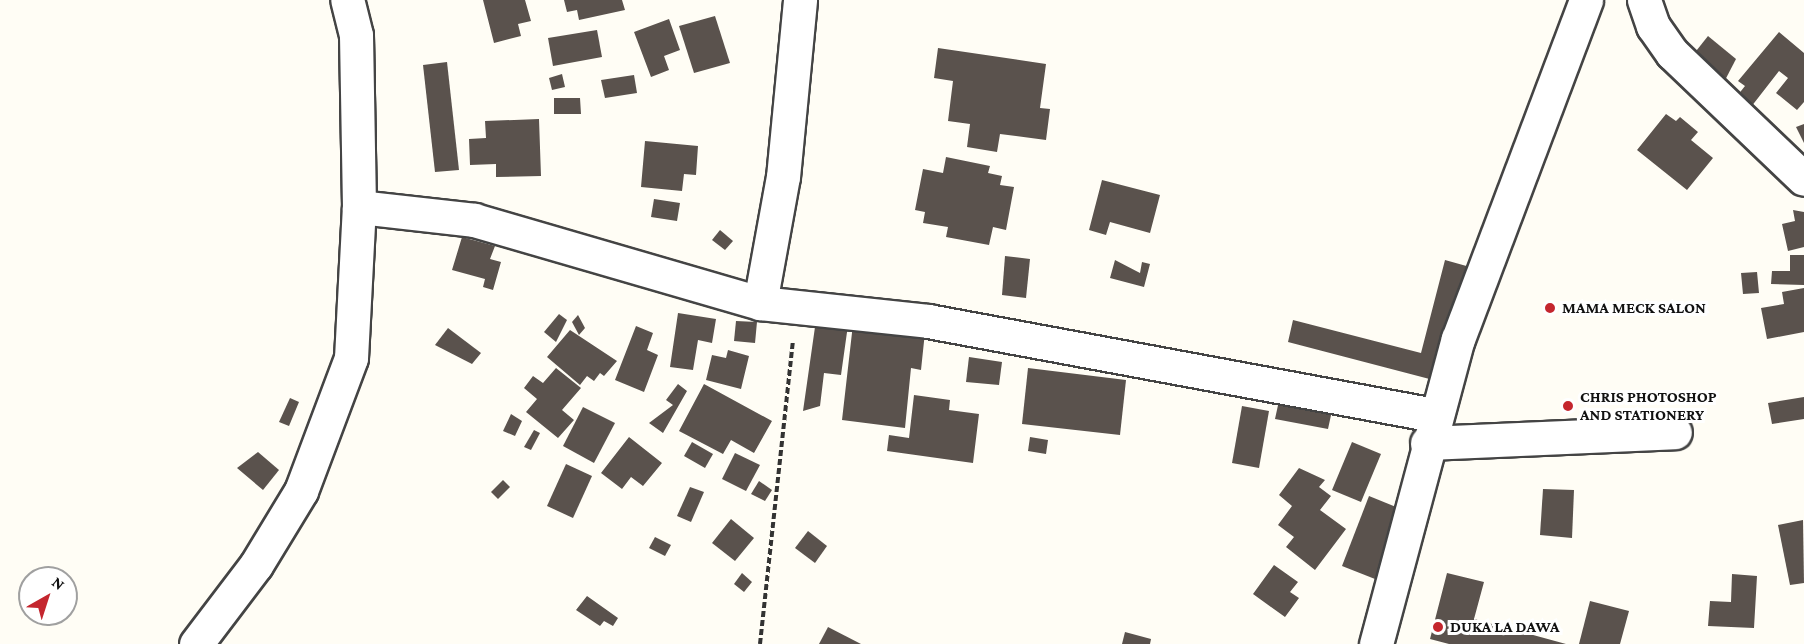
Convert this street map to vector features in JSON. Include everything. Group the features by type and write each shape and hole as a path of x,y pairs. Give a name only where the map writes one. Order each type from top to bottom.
{"street":[{"path":"196,644 256,565 301,490 351,358 359,207 356,35 347,0"},
{"path":"773,305 800,0"},
{"path":"1377,644 1431,429 1586,0"},
{"path":"1644,0 1653,26 1672,53 1804,179"},
{"path":"359,207 474,220 773,305 928,321 1431,429 1675,432"}],"path":[{"path":"760,644 793,341 773,305"}],"building":[{"path":"483,0 525,0 531,21 518,24 521,36 494,43"},
{"path":"564,0 622,0 625,10 579,20 577,10 567,12"},
{"path":"715,16 730,63 694,73 679,26"},
{"path":"669,19 680,50 664,56 669,70 651,77 634,32"},
{"path":"597,30 602,57 553,66 548,38"},
{"path":"1779,32 1804,53 1804,102 1797,110 1776,93 1788,78 1779,71 1751,107 1737,96 1745,86 1738,81"},
{"path":"1708,36 1736,59 1722,86 1689,60"},
{"path":"938,48 1046,64 1040,108 1050,109 1046,140 1000,134 997,152 967,147 970,124 948,121 953,81 934,78"},
{"path":"447,62 459,170 435,172 423,65"},
{"path":"562,74 565,87 552,90 549,78"},
{"path":"634,75 637,93 605,98 601,80"},
{"path":"554,98 580,98 581,114 554,114"},
{"path":"1666,114 1676,121 1680,117 1698,132 1691,140 1713,158 1687,190 1637,150"},
{"path":"539,119 541,176 496,177 496,164 470,165 469,139 486,138 485,121"},
{"path":"1804,124 1804,143 1796,127"},
{"path":"645,141 698,146 696,175 684,174 682,191 641,187"},
{"path":"946,157 990,166 988,173 1002,176 1000,185 1014,187 1006,230 993,227 989,245 946,237 948,227 923,223 925,212 915,210 923,169 943,173"},
{"path":"1102,180 1160,195 1150,233 1110,222 1106,235 1089,230"},
{"path":"654,199 680,203 677,221 651,217"},
{"path":"1793,210 1804,212 1804,247 1788,251 1782,224 1795,221"},
{"path":"720,230 733,241 725,250 712,240"},
{"path":"462,237 495,246 490,259 501,262 493,290 483,287 485,279 452,270"},
{"path":"1790,255 1804,255 1804,285 1771,284 1772,271 1790,271"},
{"path":"1005,256 1030,259 1026,298 1002,295"},
{"path":"1115,260 1140,273 1142,262 1150,264 1144,287 1110,278"},
{"path":"1445,260 1470,267 1441,382 1288,342 1293,320 1421,353"},
{"path":"1757,272 1759,293 1743,294 1741,273"},
{"path":"1804,288 1804,332 1767,339 1761,308 1784,304 1782,292"},
{"path":"678,313 716,319 712,343 698,340 693,370 670,367"},
{"path":"559,314 567,320 556,342 544,332"},
{"path":"578,315 585,328 579,335 572,322"},
{"path":"816,320 848,325 841,375 824,373 820,406 803,411"},
{"path":"736,321 757,322 755,343 734,341"},
{"path":"853,324 925,332 921,370 911,368 905,428 842,420"},
{"path":"636,326 653,333 647,350 658,355 644,392 615,380"},
{"path":"448,328 481,353 472,364 435,345"},
{"path":"570,330 617,361 604,376 600,373 594,381 587,376 580,385 547,357"},
{"path":"728,350 749,356 741,389 706,380 712,355 726,358"},
{"path":"969,357 1002,362 999,385 966,382"},
{"path":"556,368 581,388 562,410 574,420 558,438 526,412 537,399 524,388 533,376 543,383"},
{"path":"1028,368 1126,380 1120,435 1022,424"},
{"path":"678,384 687,391 663,433 649,423 673,405 666,400"},
{"path":"704,384 772,421 754,453 731,440 723,454 679,431"},
{"path":"914,395 950,400 949,410 979,414 973,463 887,451 889,435 909,438"},
{"path":"1280,396 1333,406 1328,429 1275,419"},
{"path":"1804,397 1804,419 1772,424 1768,403"},
{"path":"290,398 299,402 289,426 279,422"},
{"path":"1242,406 1269,411 1259,468 1232,463"},
{"path":"583,407 615,423 594,463 563,446"},
{"path":"511,414 522,421 515,436 503,431"},
{"path":"534,430 540,433 531,450 524,447"},
{"path":"629,437 662,463 643,486 631,477 622,489 601,473"},
{"path":"1030,437 1048,440 1046,454 1028,451"},
{"path":"692,442 713,454 705,468 684,456"},
{"path":"1352,442 1381,454 1361,502 1332,490"},
{"path":"258,452 279,470 263,490 237,468"},
{"path":"735,453 760,465 746,491 722,479"},
{"path":"566,464 592,476 573,518 547,506"},
{"path":"1299,468 1325,480 1319,487 1331,496 1320,510 1346,529 1315,570 1286,547 1294,537 1278,525 1292,506 1279,495"},
{"path":"503,480 510,487 498,499 491,492"},
{"path":"759,481 772,490 765,501 751,494"},
{"path":"690,487 704,492 691,522 677,516"},
{"path":"1543,489 1574,490 1572,538 1540,535"},
{"path":"1369,496 1401,509 1375,579 1342,566"},
{"path":"731,519 754,538 735,561 712,543"},
{"path":"1803,520 1804,583 1790,585 1778,525"},
{"path":"808,531 827,546 815,563 795,548"},
{"path":"655,537 671,545 665,556 649,548"},
{"path":"1274,565 1298,582 1290,592 1299,598 1285,617 1253,594"},
{"path":"742,573 752,582 744,592 734,584"},
{"path":"1447,573 1484,582 1474,619 1566,644 1449,644 1430,639"},
{"path":"1732,574 1757,576 1754,628 1708,626 1710,601 1731,602"},
{"path":"587,596 618,618 613,626 604,621 600,626 576,610"},
{"path":"1590,601 1629,611 1620,644 1579,644"},
{"path":"828,627 861,644 819,644"},
{"path":"1125,632 1151,639 1150,644 1122,644"}],"place":[{"name":"MAMA MECK SALON","path":"1550,308"},
{"name":"CHRIS PHOTOSHOP AND STATIONERY","path":"1568,406"},
{"name":"DUKA LA DAWA","path":"1438,627"}]}
